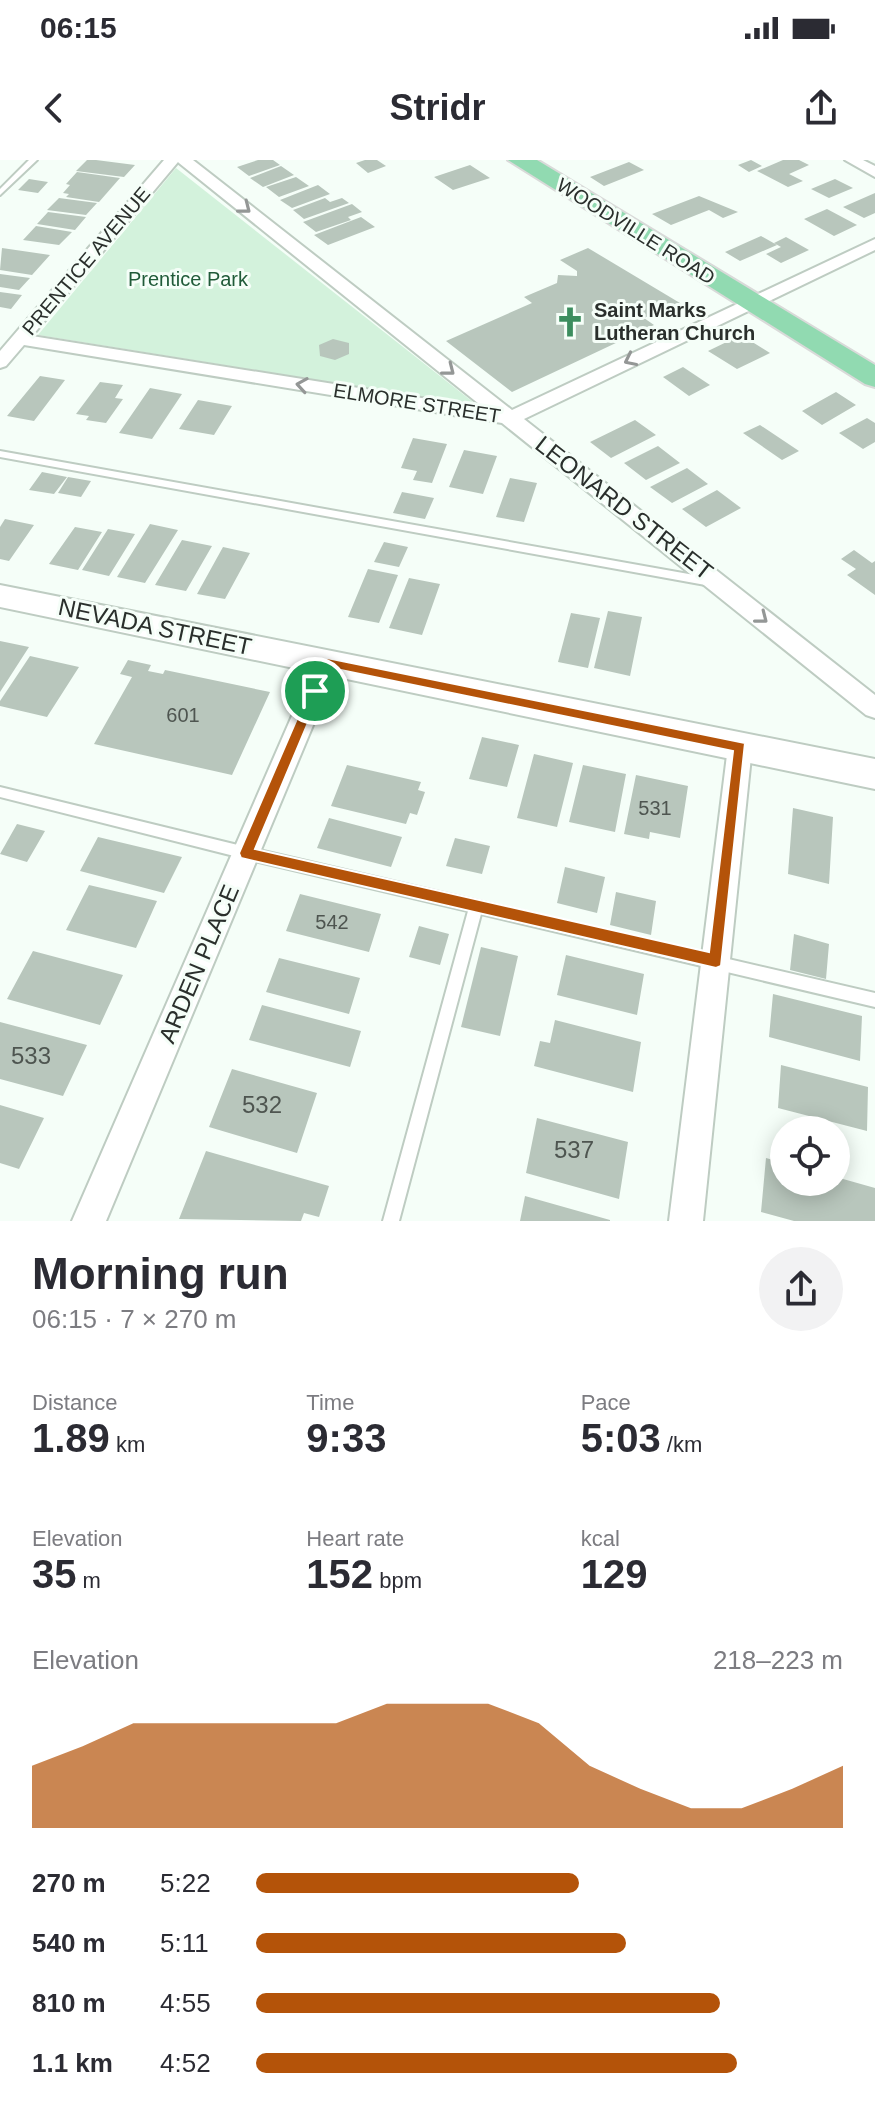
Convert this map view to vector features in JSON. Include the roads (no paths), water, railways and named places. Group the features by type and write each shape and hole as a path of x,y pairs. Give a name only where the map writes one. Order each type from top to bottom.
{"main road":[{"name":"WOODVILLE ROAD","path":"520,160 875,378"}],"street":[{"name":"PRENTICE AVENUE","path":"0,362 172,160"},
{"name":"LEONARD STREET","path":"184,160 875,708"},
{"path":"852,160 875,172"},
{"name":"ELMORE STREET","path":"19,339 510,418 875,244"},
{"name":"NEVADA STREET","path":"0,596 875,774"},
{"name":"ARDEN PLACE","path":"89,1221 327,663"},
{"path":"686,1221 740,747"}],"lane":[{"path":"0,193 33,160"},
{"path":"0,454 718,583"},
{"path":"0,792 246,853 875,1000"},
{"path":"391,1221 476,906"}],"place":[{"name":"Saint Marks Lutheran Church","path":"570,322"}],"park label":[{"name":"Prentice Park","path":"188,279"}]}
